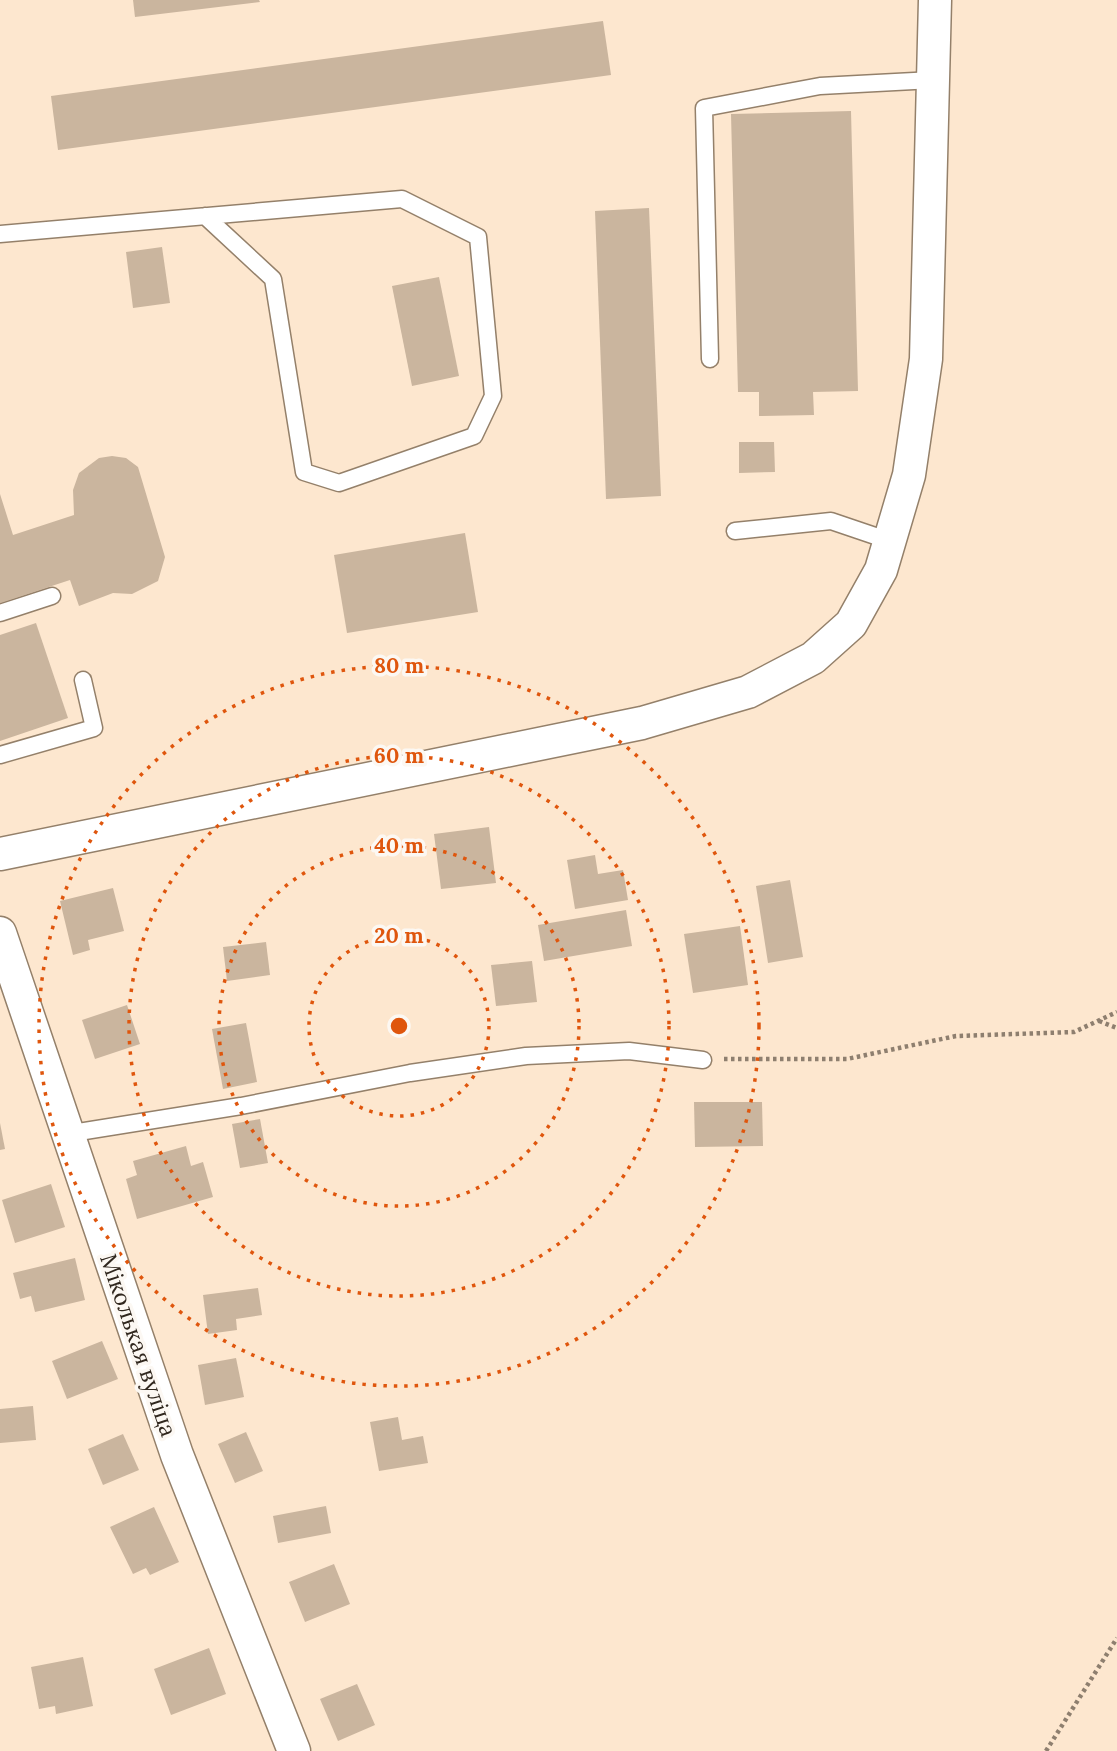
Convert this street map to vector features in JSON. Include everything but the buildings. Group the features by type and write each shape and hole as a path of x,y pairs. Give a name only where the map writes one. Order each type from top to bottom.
{"street":[{"path":"0,854 642,723 748,692 813,659 851,624 881,570 909,475 926,359 935,0"},
{"name":"Міколькая вуліца","path":"3,947 177,1455 290,1750"}],"lane":[{"path":"710,359 704,108 820,86 933,80"},
{"path":"0,234 205,216 402,199 478,237 493,396 474,436 339,483 304,472 274,279 205,216"},
{"path":"735,531 831,521 890,541"},
{"path":"0,613 52,596"},
{"path":"0,755 94,728 83,680"},
{"path":"66,1134 241,1106 410,1073 526,1056 629,1051 703,1060"}],"path":[{"path":"703,1060 847,1059 956,1036 1074,1032 1117,1013"},
{"path":"1099,1021 1117,1028"},
{"path":"1046,1751 1117,1639"}]}
